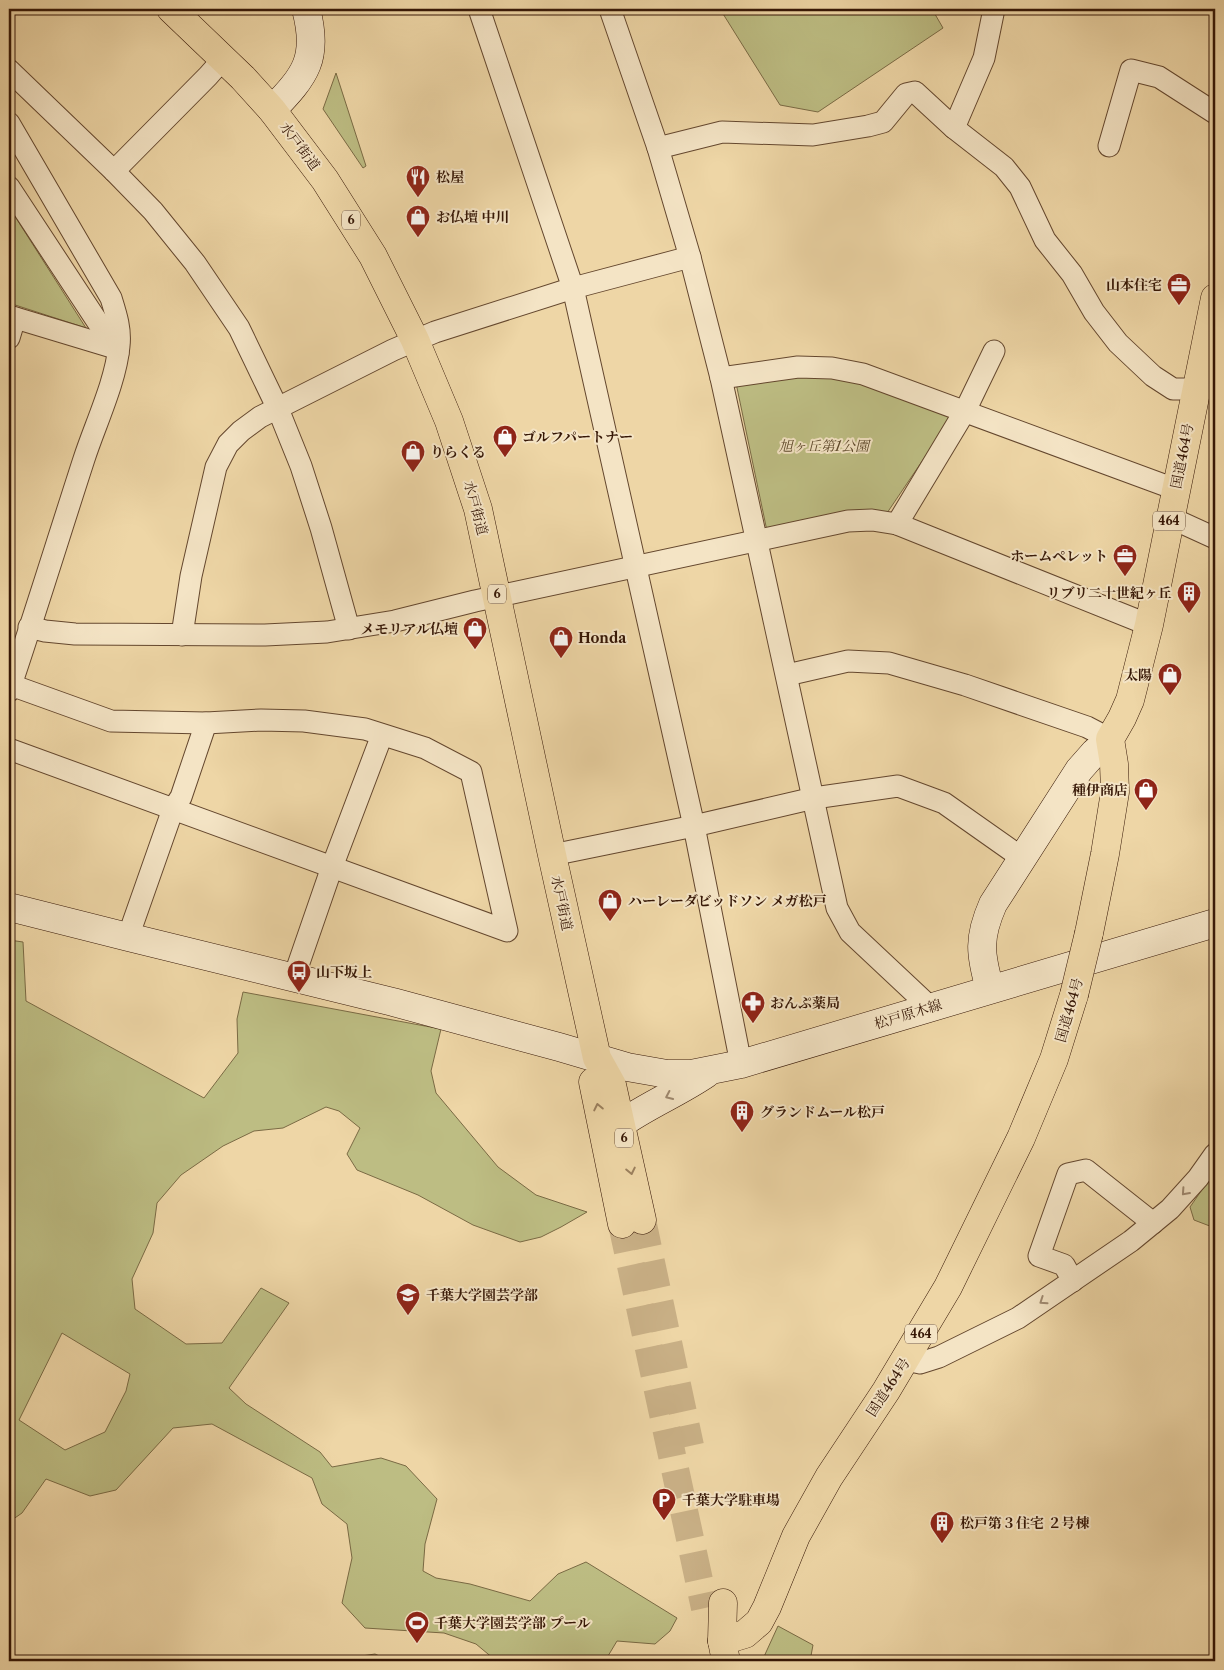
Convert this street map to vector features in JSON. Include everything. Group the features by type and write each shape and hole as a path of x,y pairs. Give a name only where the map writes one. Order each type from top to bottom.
{"highway":[{"name":"水戸街道","path":"171,9 243,78 272,110 310,159 373,256 415,340 449,422 478,509 597,1058 612,1085 621,1124 632,1222 593,1084 597,1058"},
{"name":"国道464号","path":"724,1651 760,1622 796,1536 829,1476 905,1360 948,1287 1010,1162 1054,1059 1074,995 1089,933 1108,837 1115,792 1114,764 1110,740 1130,700 1149,625 1176,488 1206,388 1215,298"},
{"path":"714,1606 724,1651"}],"street":[{"path":"272,110 296,86 304,72 310,53 311,38 306,9"},
{"path":"479,9 573,288 694,826 741,1064"},
{"path":"610,9 658,148 690,257 721,378 758,540 837,908 850,932 931,1008"},
{"path":"954,128 984,58 994,9"},
{"path":"114,171 208,76 222,59"},
{"path":"9,70 153,211 195,263 239,328 278,408 301,466 321,528 349,629"},
{"path":"1109,146 1131,70 1159,77 1215,112"},
{"path":"658,148 722,132 813,134 868,126 883,122 906,94 915,92 954,128 1004,167 1020,187 1045,240 1072,274 1094,312 1118,343 1153,376 1173,389 1206,388"},
{"path":"9,123 111,298 120,330 114,372 20,638 10,688 111,721 206,723 261,720 304,721 365,729 425,748 471,772 507,931 9,749"},
{"path":"9,187 116,351"},
{"path":"182,635 191,576 216,467 228,444 241,431 260,417 415,340 573,288 690,257"},
{"path":"11,324 116,351"},
{"path":"897,524 965,411 994,351"},
{"path":"721,378 798,367 832,368 863,374 1176,488"},
{"path":"1170,517 1215,538"},
{"path":"20,638 45,631 75,634 264,635 349,629 395,621 498,596 848,521 872,520 897,524 1149,625"},
{"path":"787,675 848,661 889,663 965,685 1087,727 1110,740 1094,753 1079,770 993,904 984,924 982,947 984,967 990,989"},
{"path":"128,937 173,808 181,798 206,723"},
{"path":"294,977 332,868 382,735"},
{"path":"552,855 694,826 814,798 898,786 944,803 1022,858"},
{"name":"松戸原木線","path":"9,906 402,1004 628,1067 668,1074 691,1074 741,1064 1215,923"},
{"path":"621,1124 652,1104 684,1089 711,1071"},
{"path":"905,1360 920,1363 939,1357 1018,1318 1131,1241 1170,1209 1198,1178 1215,1154"},
{"path":"1072,1281 1064,1265 1039,1256 1068,1174 1086,1170 1153,1223"}],"green space":[{"path":"720,9 932,9 943,28 818,112 780,105"},
{"path":"336,73 366,166 363,168 323,109"},
{"path":"9,207 86,328 9,303"},
{"name":"旭ヶ丘第1公園","path":"798,374 840,376 952,417 887,513 767,531 736,383"},
{"path":"9,940 23,942 26,1001 204,1098 238,1053 237,1019 243,992 441,1029 431,1071 436,1093 498,1167 536,1195 587,1212 541,1237 520,1242 473,1225 418,1195 357,1170 347,1154 360,1128 339,1111 326,1107 283,1128 254,1131 223,1146 181,1175 157,1203 153,1233 132,1279 135,1309 186,1344 222,1343 261,1288 289,1303 229,1388 246,1404 320,1452 332,1467 381,1458 406,1466 437,1499 425,1544 423,1571 436,1578 470,1584 530,1601 558,1574 586,1562 677,1618 670,1631 655,1644 617,1641 605,1661 494,1661 476,1644 444,1633 365,1628 342,1603 352,1558 347,1524 322,1504 312,1478 212,1424 173,1428 116,1490 90,1496 46,1479 22,1513 9,1522","holes":["62,1333 130,1374 126,1391 105,1432 65,1450 19,1420"]},
{"path":"1215,1171 1215,1228 1194,1220 1190,1207"},
{"path":"778,1626 813,1645 810,1661 762,1661"},
{"path":"375,1654 390,1661 328,1661"}],"tunnel":[{"path":"642,1220 690,1446"},
{"path":"622,1224 705,1608"}],"place":[{"name":"松屋","path":"418,198"},
{"name":"お仏壇 中川","path":"418,238"},
{"name":"山本住宅","path":"1179,306"},
{"name":"ゴルフパートナー","path":"505,458"},
{"name":"りらくる","path":"413,473"},
{"name":"ホームペレット","path":"1125,577"},
{"name":"リブリ二十世紀ヶ丘","path":"1189,614"},
{"name":"メモリアル仏壇","path":"475,650"},
{"name":"Honda","path":"561,659"},
{"name":"太陽","path":"1170,696"},
{"name":"種伊商店","path":"1146,811"},
{"name":"ハーレーダビッドソン メガ松戸","path":"610,922"},
{"name":"山下坂上","path":"299,993"},
{"name":"おんぷ薬局","path":"753,1024"},
{"name":"グランドムール松戸","path":"742,1133"},
{"name":"千葉大学園芸学部","path":"408,1316"},
{"name":"千葉大学駐車場","path":"664,1521"},
{"name":"松戸第３住宅 ２号棟","path":"942,1544"},
{"name":"千葉大学園芸学部 プール","path":"417,1644"}]}
